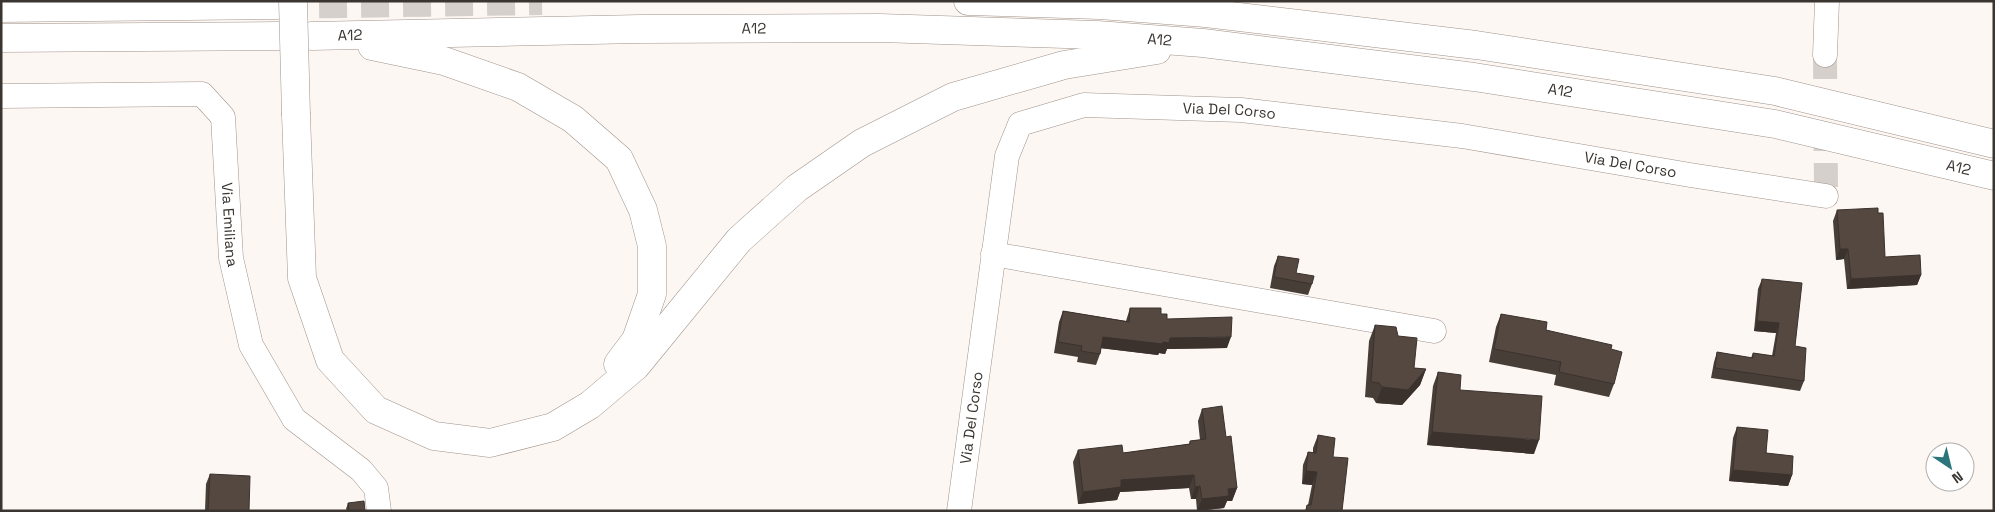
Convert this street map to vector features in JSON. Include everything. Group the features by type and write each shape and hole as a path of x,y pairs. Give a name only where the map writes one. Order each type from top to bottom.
{"highway":[{"name":"A12","path":"968,1 1100,5 1206,13 1476,45 1775,91 1994,144"},
{"path":"1,8 285,3 296,115 302,278 330,360 376,410 434,436 490,443 553,427 590,405 636,366 739,240 797,188 862,143 952,97 1064,65 1203,43"},
{"name":"A12","path":"590,405 636,340 652,294 652,246 643,210 619,159 573,119 518,87 444,62 319,36 880,28 1097,35 1203,43 1474,78 1775,124 1994,176"},
{"path":"1,38 278,36"}],"street":[{"path":"1825,55 1827,1"},
{"name":"Via Emiliana","path":"1,96 202,94 223,117 232,258 251,345 294,419 361,470 376,488 380,511"},
{"name":"Via Del Corso","path":"959,511 1006,156 1020,124 1084,105 1241,110 1462,136 1826,196"},
{"path":"994,254 1434,331"}],"building":[{"path":"1878,208 1878,213 1883,213 1885,257 1920,255 1921,275 1851,279 1848,249 1840,249 1837,210"},
{"path":"1278,256 1299,259 1296,273 1314,276 1312,284 1274,277"},
{"path":"1762,279 1802,283 1795,346 1806,348 1804,381 1715,368 1717,352 1753,358 1753,353 1774,356 1779,323 1757,321"},
{"path":"1130,308 1161,308 1161,314 1167,314 1167,319 1232,317 1231,337 1170,338 1169,343 1163,342 1162,344 1103,337 1100,354 1081,351 1082,346 1058,342 1063,311 1129,322"},
{"path":"1501,314 1547,322 1546,330 1612,345 1611,349 1622,352 1614,384 1559,372 1561,362 1494,349"},
{"path":"1375,325 1396,327 1398,336 1417,338 1414,368 1426,369 1408,390 1382,387 1379,383 1371,382"},
{"path":"1438,372 1461,375 1460,390 1542,396 1539,440 1432,432"},
{"path":"1222,406 1226,437 1231,436 1237,488 1228,489 1229,496 1202,499 1200,486 1195,487 1194,475 1121,480 1121,487 1083,492 1078,450 1122,445 1123,453 1190,444 1190,441 1206,439 1202,409"},
{"path":"1737,427 1768,430 1766,453 1793,456 1792,475 1733,470"},
{"path":"1318,435 1335,438 1333,457 1348,458 1342,511 1306,511 1307,505 1311,505 1317,472 1306,471 1308,452 1316,453"},
{"path":"210,474 250,476 249,511 208,511"},
{"path":"364,501 365,511 349,511 348,503"}],"tunnel":[{"path":"277,5 542,1"},
{"path":"1825,55 1826,190"}]}
